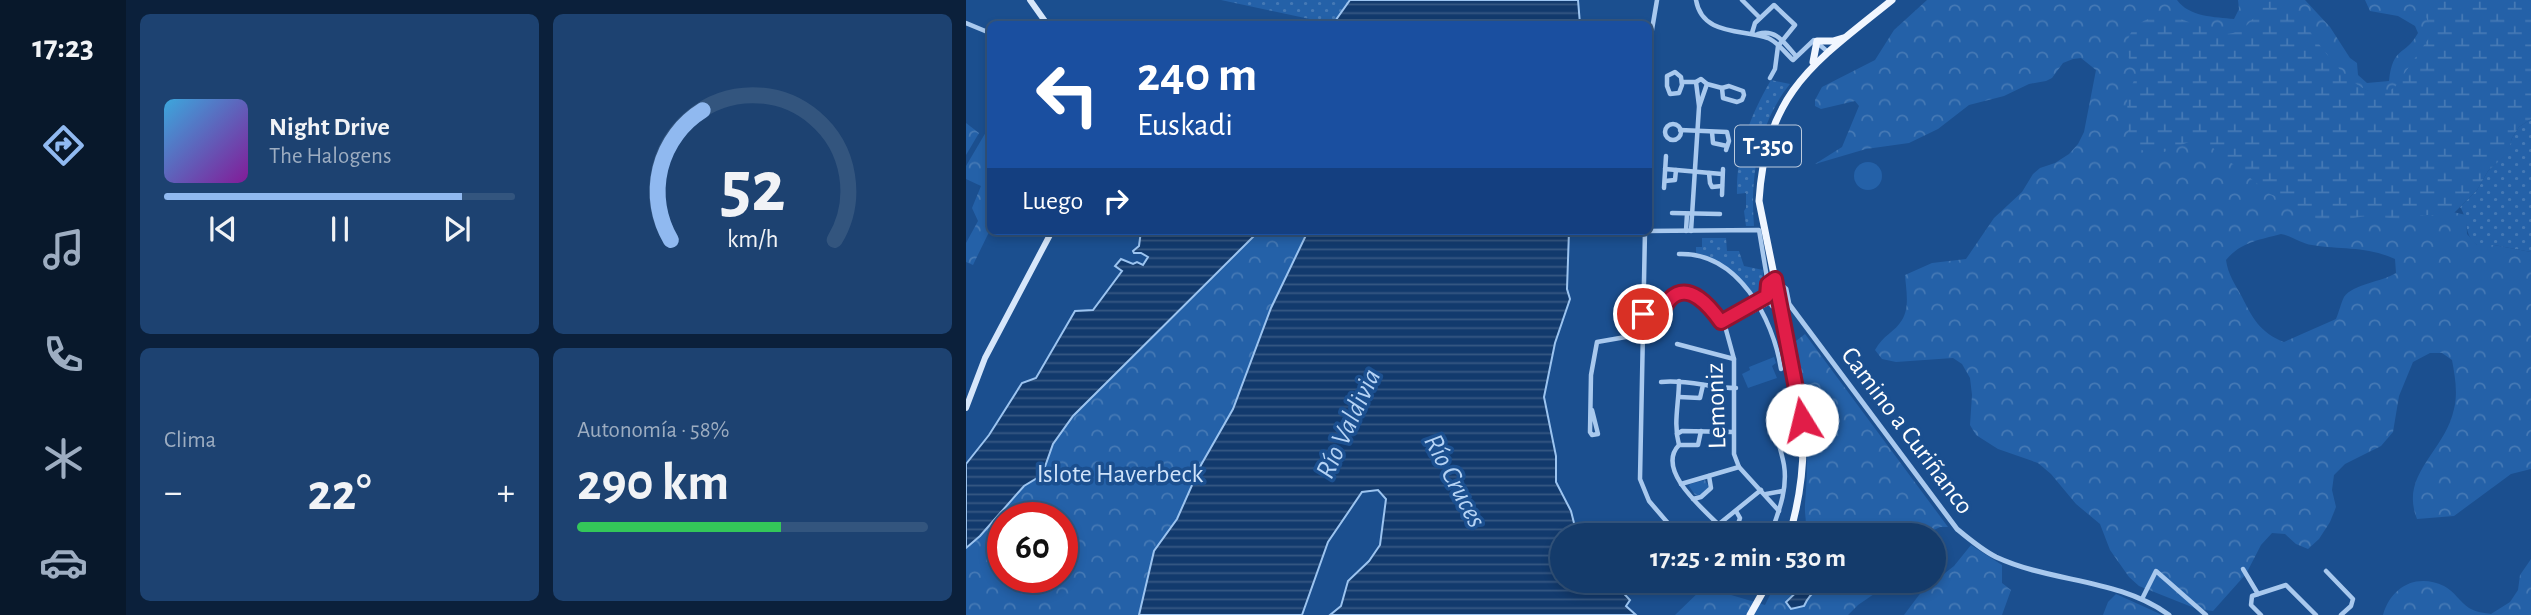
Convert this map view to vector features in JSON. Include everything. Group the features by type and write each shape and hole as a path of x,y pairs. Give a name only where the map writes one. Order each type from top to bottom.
{"main road":[{"path":"1030,0 1045,21"},
{"name":"T-350","path":"1791,523 1802,477 1803,431 1799,398 1780,310 1771,282 1759,201 1765,158 1777,120 1789,94 1811,67 1892,0"},
{"path":"1811,67 1817,52 1817,41 1833,41 1847,36"},
{"path":"1759,201 1759,230"},
{"path":"966,408 985,358 1050,235"},
{"path":"1750,615 1762,593"}],"street":[{"path":"1652,29 1657,0"},
{"path":"1696,0 1700,13 1712,25 1755,34 1788,51"},
{"path":"1742,0 1760,18"},
{"path":"1755,34 1755,23 1772,6 1778,6 1795,25 1778,46 1775,69 1770,78"},
{"path":"966,23 987,32"},
{"path":"1755,34 1773,33 1782,40 1793,60 1813,41 1817,41 1828,52"},
{"path":"1679,73 1682,82 1679,93 1670,94 1667,86 1668,74 1679,73"},
{"path":"1682,82 1702,79 1707,84 1741,89 1745,94 1743,99 1739,102 1725,100 1722,97 1723,88"},
{"path":"1688,231 1699,107 1696,82"},
{"path":"1699,107 1707,84"},
{"path":"1680,130 1727,132 1726,148 1713,144 1712,132"},
{"path":"1664,188 1666,156"},
{"path":"1665,169 1723,172 1722,195"},
{"path":"1665,181 1675,180 1676,170"},
{"path":"1709,173 1710,185 1722,186"},
{"path":"1672,214 1720,214"},
{"path":"1652,231 1759,230 1771,282 1767,296 1780,310 1789,304"},
{"path":"1645,235 1641,486 1648,501 1667,523"},
{"path":"1679,254 1702,256 1717,262 1736,277 1759,307 1774,340 1781,369"},
{"name":"Camino a Curiñanco","path":"1771,282 1786,289 1789,304 1957,528 1982,549 2002,559 2118,590 2142,599 2169,615"},
{"name":"Lemoniz","path":"1643,314 1660,313 1671,298 1686,293 1703,300 1723,324 1734,359 1734,454 1739,467 1779,511"},
{"path":"1723,324 1755,301 1767,296"},
{"path":"1723,324 1770,302"},
{"path":"1592,410 1600,432 1598,434 1590,433 1591,375 1597,342 1643,334"},
{"path":"1677,344 1734,359"},
{"path":"1661,382 1679,381 1736,388"},
{"path":"1679,381 1676,407 1679,444 1675,449 1673,462 1675,475 1693,499 1718,523"},
{"path":"1679,397 1700,398 1703,385"},
{"path":"1771,411 1772,426 1783,462 1783,492 1775,523"},
{"path":"1677,434 1682,431 1733,432"},
{"path":"1679,444 1698,445 1701,431"},
{"path":"1681,484 1739,467"},
{"path":"1693,499 1701,497 1711,488 1709,476"},
{"path":"1720,523 1763,492 1783,492"},
{"path":"1736,511 1740,518 1738,523"},
{"path":"2243,569 2258,594"},
{"path":"2142,599 2156,571 2206,615"},
{"path":"2326,571 2353,599 2351,606 2342,615"},
{"path":"2261,615 2251,606 2252,596 2286,585 2316,615"}],"green space":[{"path":"1221,0 1350,0 1335,21 1319,21"},
{"path":"1927,0 2177,0 2195,13 2234,19 2239,9 2238,0 2305,0 2330,27 2350,58 2357,63 2358,75 2367,83 2389,81 2393,62 2418,33 2415,26 2398,16 2370,11 2365,0 2421,0 2431,18 2435,37 2398,89 2380,97 2247,31 2144,63 2191,137 2367,212 2453,212 2466,215 2467,234 2477,245 2494,245 2531,252 2531,469 2511,474 2454,516 2417,519 2413,503 2418,476 2449,424 2456,397 2452,360 2442,353 2430,353 2413,362 2399,396 2393,432 2381,446 2345,464 2334,475 2332,490 2336,507 2319,539 2308,549 2296,544 2285,534 2272,533 2261,545 2246,574 2213,611 2197,609 2139,586 2129,577 2110,550 2100,524 2076,504 2051,474 2038,463 1998,449 1976,435 1970,425 1970,378 1962,364 1953,358 1896,362 1882,359 1875,350 1904,315 1907,298 1905,275 1932,263 1966,259 1994,218 2022,192 2033,174 2069,154 2078,144 2084,132 2096,70 2081,58 2073,59 2063,63 2052,78 2029,84 2004,96 1969,105 1938,129 1909,143 1866,149 1815,164 1842,147 1859,106 1855,101 1821,109 1815,106 1822,87 1875,60 1894,30","holes":["2281,234 2308,244 2385,255 2395,259 2396,273 2354,289 2344,297 2336,319 2284,342 2269,334 2253,318 2232,279 2226,260 2238,249"]},
{"path":"2271,0 2288,2 2321,47 2350,79 2365,89 2380,93 2395,87 2431,35 2431,27 2417,0 2531,0 2531,119 2519,127 2512,138 2508,153 2488,171 2477,190 2452,215 2401,219 2367,216 2326,222 2302,213 2288,201 2270,194 2213,148 2191,141 2164,152 2148,154 2136,146 2128,137 2127,91 2139,65 2129,59 2128,40 2134,28 2147,20 2166,17 2222,34 2233,33 2245,26"},
{"path":"1771,80 1790,84 1779,99 1763,133 1753,189 1754,226 1746,226 1746,193 1737,194 1739,164 1751,121"},
{"path":"2531,119 2531,252 2494,245 2477,245 2470,237 2460,207 2477,190 2488,171 2507,153 2519,127"},
{"path":"966,123 979,133 966,155"},
{"path":"986,132 988,235 973,265 966,262 966,243 978,221 972,208 981,186 966,179 966,166"},
{"path":"1868,162 1878,166 1882,176 1878,186 1868,190 1858,186 1854,176 1858,166"},
{"name":"Islote Haverbeck","path":"1255,235 1306,235 1271,308 1233,409 1201,465 1177,519 1154,551 1139,615 966,615 966,548 987,528 987,593 1078,593 1078,502 1010,502 1024,486 1042,475 1053,444 1073,416"},
{"path":"1702,238 1726,238 1727,251 1739,251 1744,266 1763,270 1763,282 1758,293 1753,295 1728,269 1696,253 1696,247 1702,247"},
{"path":"1805,334 1945,523 1806,523 1805,402 1796,341"},
{"path":"1774,357 1776,363 1772,366 1777,378 1748,388 1742,374 1750,370 1749,367"},
{"path":"1705,480 1709,487 1700,495 1695,495 1690,484"},
{"path":"1971,545 2002,565 2002,583 2011,590 2002,615 1904,615 1920,593 1946,593 1946,572"},
{"path":"2531,559 2531,615 2383,615 2398,590 2406,585 2424,581 2444,586 2469,608 2491,614 2510,602 2518,590 2520,575"},
{"path":"1698,593 1724,593 1765,605 1771,593 1876,593 1848,615 1675,615"},
{"path":"2116,594 2161,615 2103,615 2108,602"}],"water":[{"path":"1350,0 1578,0 1580,21 1335,21"},
{"path":"1140,235 1255,235 1073,416 1053,444 1042,475 1024,486 1010,502 987,502 987,528 966,548 966,464 989,435 1022,383 1036,378 1075,311 1093,310 1122,271 1115,266 1121,259 1143,265 1148,257 1133,251 1139,246"},
{"path":"1306,235 1569,235 1567,289 1570,299 1555,343 1544,397 1556,456 1556,482 1574,523 1550,523 1550,593 1623,593 1630,600 1626,606 1636,615 1330,615 1341,606 1348,581 1369,561 1380,545 1386,499 1378,490 1362,492 1328,542 1302,615 1139,615 1154,551 1177,519 1201,465 1233,409 1271,308"},
{"path":"1795,593 1813,593 1804,606 1791,609 1786,602"}],"route":[{"path":"1643,314 1660,313 1671,298 1686,293 1703,300 1721,322 1767,296 1768,284 1775,279 1802,420"}],"water label":[{"name":"Río Valdivia","path":"1347,423"},
{"name":"Río Cruces","path":"1456,480"}]}
